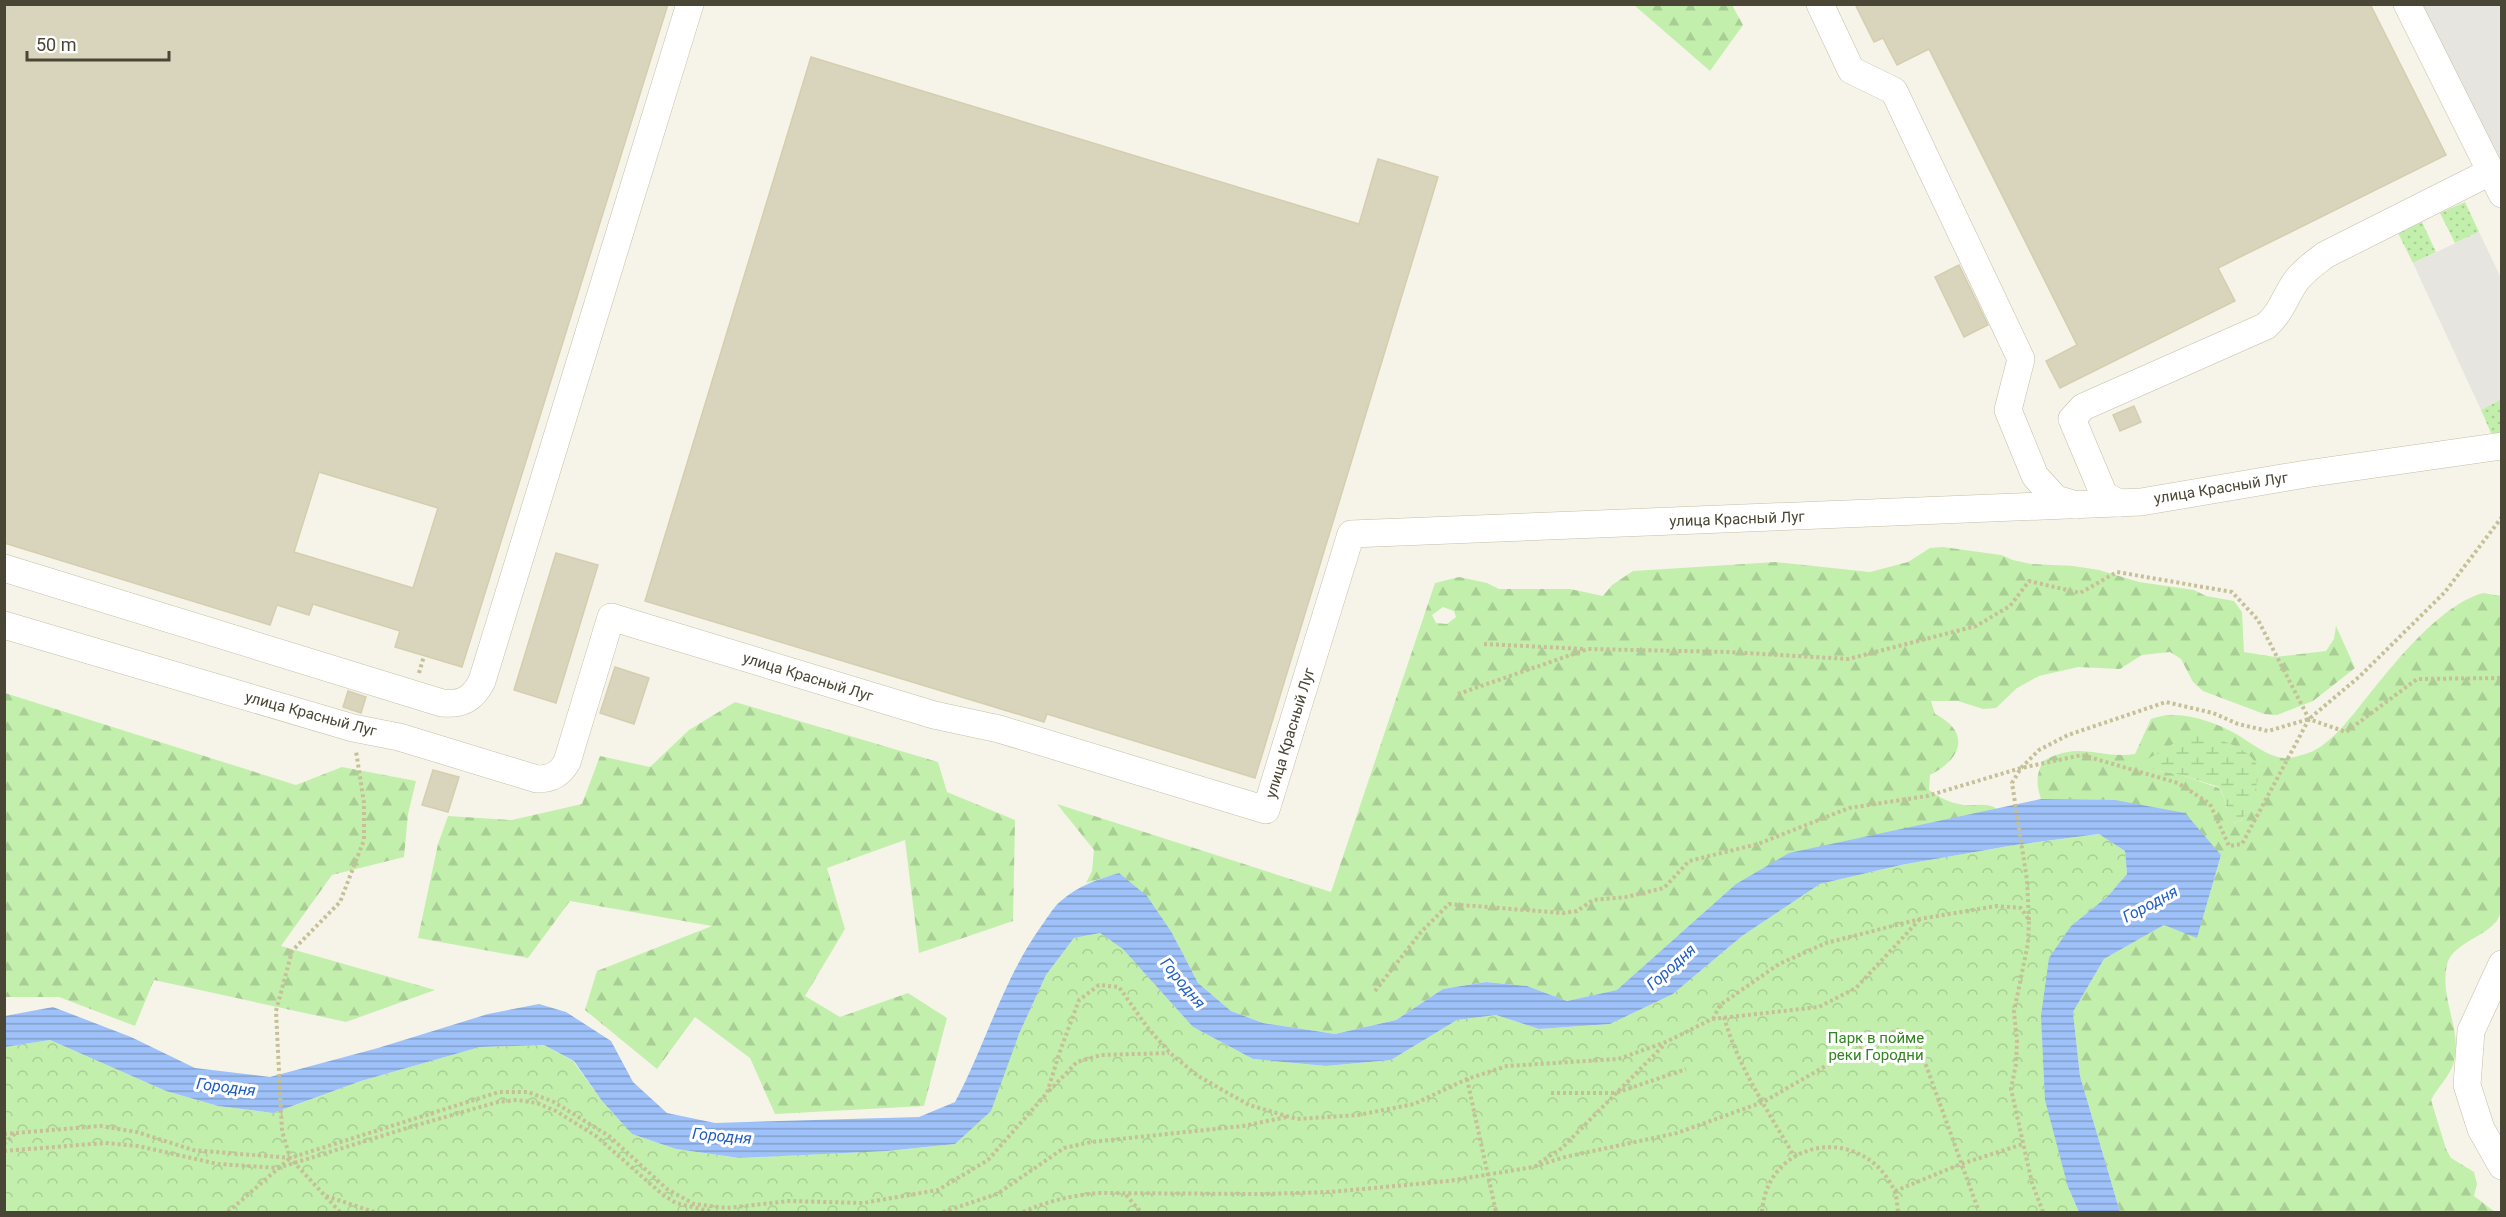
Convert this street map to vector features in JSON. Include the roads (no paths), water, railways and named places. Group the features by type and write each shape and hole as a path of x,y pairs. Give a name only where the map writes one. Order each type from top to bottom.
{"street":[{"path":"4,568 442,703 455,704 467,700 476,692 482,681 690,4"},
{"path":"1820,4 1851,70 1894,91 2021,359 2008,410 2035,476 2056,499 2079,506"},
{"path":"2119,503 2104,495 2072,419 2083,407 2266,326 2279,314 2296,281 2325,255 2496,183 2407,4"},
{"name":"улица Красный Луг","path":"4,626 353,729 399,737 537,779 555,776 567,762 611,617 923,712 999,729 1266,810 1352,534 2141,502 2306,474 2502,446"},
{"path":"2502,964 2471,1031 2467,1084 2481,1129 2502,1166"}],"water":[{"name":"Городня","path":"2041,799 2115,800 2185,813 2221,855 2197,938 2164,925 2104,959 2073,1012 2080,1076 2120,1212 2079,1212 2068,1187 2045,1100 2041,1016 2049,958 2071,926 2108,896 2127,874 2125,851 2099,834 2015,845 1901,865 1820,884 1742,936 1673,994 1610,1024 1539,1029 1496,1015 1457,1020 1391,1060 1326,1066 1253,1059 1193,1027 1123,949 1100,933 1074,938 1046,975 1019,1034 991,1111 955,1144 887,1151 739,1158 676,1149 632,1134 602,1101 574,1061 544,1045 480,1047 361,1081 273,1113 218,1106 166,1091 50,1040 5,1047 5,1016 53,1007 131,1037 195,1068 270,1077 378,1048 488,1014 539,1004 566,1012 611,1041 633,1082 667,1113 715,1123 919,1117 955,1102 1016,967 1054,908 1082,886 1119,873 1147,896 1172,933 1198,983 1231,1011 1263,1023 1335,1034 1396,1020 1443,989 1486,982 1527,986 1567,1001 1617,990 1736,884 1789,853"}],"park label":[{"name":"Парк в пойме реки Городни","path":"1876,1046"}]}
